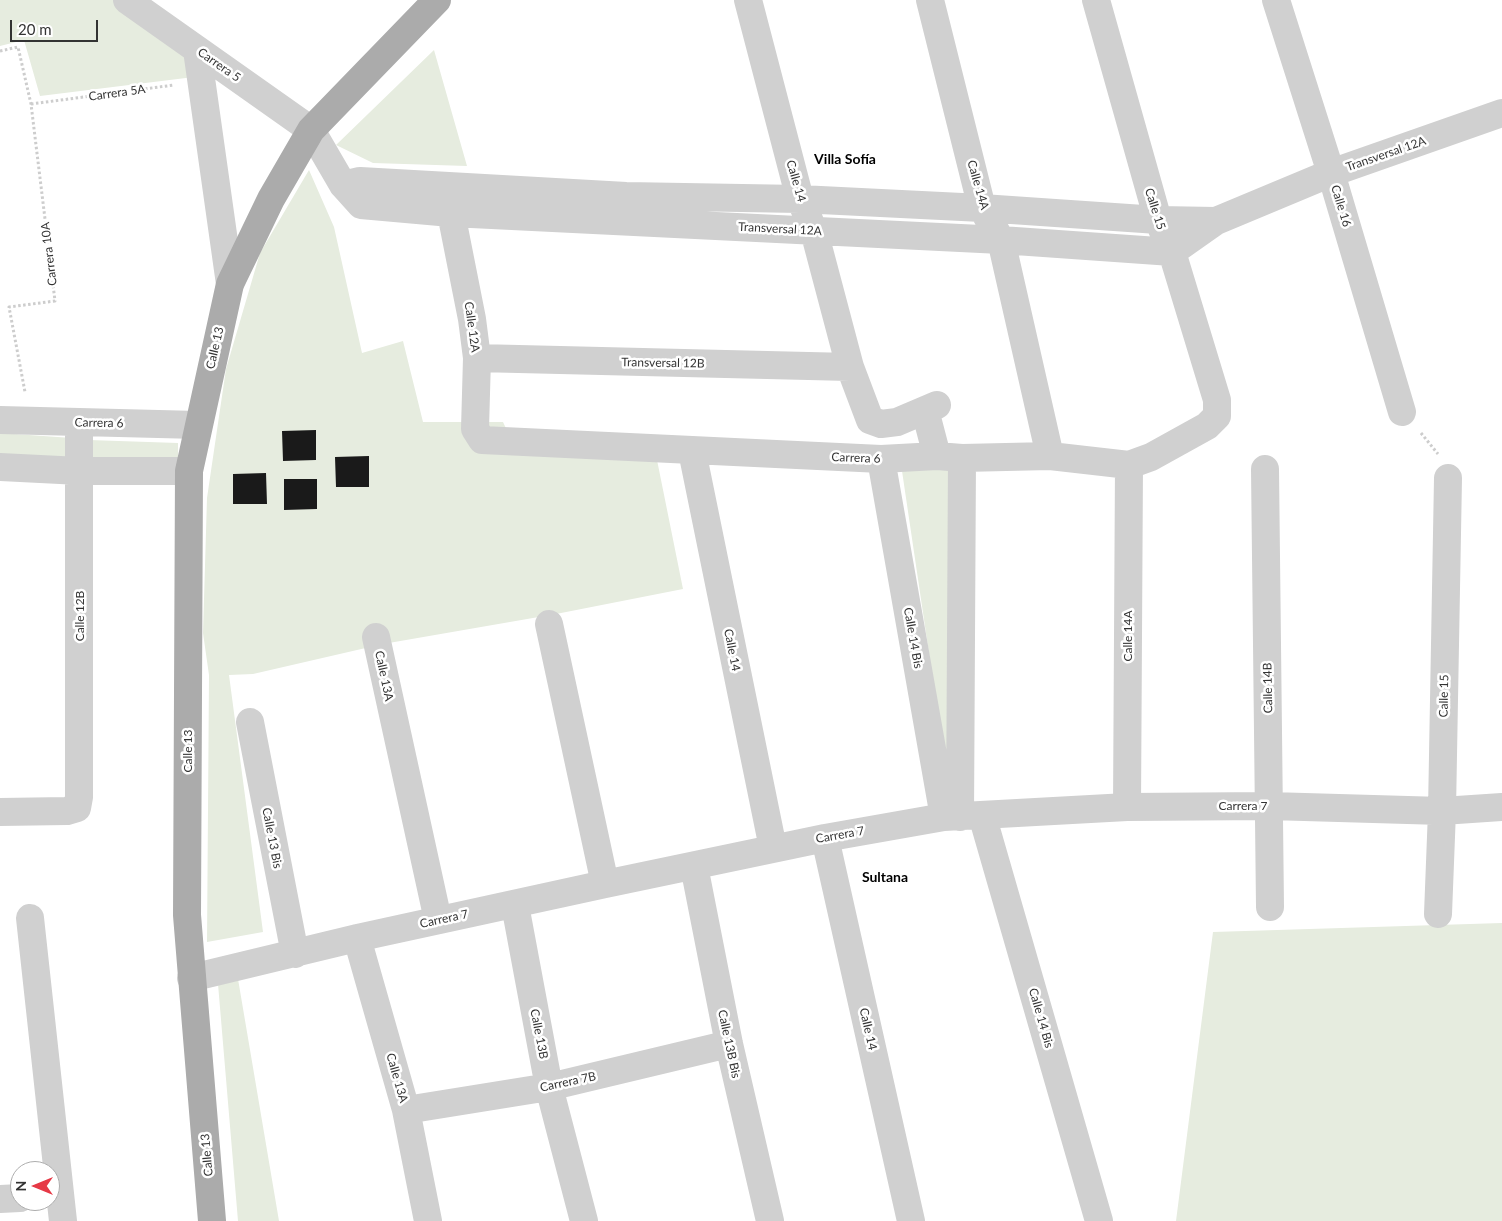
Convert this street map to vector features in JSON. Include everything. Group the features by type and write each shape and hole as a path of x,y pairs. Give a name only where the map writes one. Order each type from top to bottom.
{"main road":[{"name":"Calle 13","path":"212,1221 187,915 189,471 230,284 271,199 311,130 438,0"}],"street":[{"name":"Carrera 5","path":"126,0 311,130"},
{"name":"Calle 14","path":"748,0 800,199 814,231 850,367 870,420 881,424 897,422 931,408 950,457"},
{"name":"Calle 14A","path":"930,0 982,208 1001,240 1050,456"},
{"name":"Calle 15","path":"1096,0 1158,220 1172,252 1218,400 1217,416"},
{"name":"Calle 16","path":"1276,0 1331,173 1402,412"},
{"name":"Calle 13","path":"198,50 230,284"},
{"name":"Transversal 12A","path":"311,130 343,185 361,205 451,213 1001,240 1172,252 1216,221 1331,173 1501,117"},
{"name":"Transversal 12A","path":"343,185 360,181 626,196 800,199 982,208 1158,220 1216,221"},
{"name":"Calle 12A","path":"451,213 472,319 476,358 475,429 482,440"},
{"name":"Transversal 12B","path":"476,358 850,367"},
{"name":"Carrera 6","path":"482,440 881,459 1050,456 1130,465 1151,457 1207,426 1217,416"},
{"name":"Carrera 6","path":"0,420 198,425"},
{"name":"Calle 12B","path":"0,812 67,811 77,808 80,797 80,423"},
{"name":"Calle 14","path":"692,451 772,848"},
{"path":"950,457 962,816"},
{"name":"Calle 14 Bis","path":"881,459 962,816 1099,1221"},
{"name":"Calle 14A","path":"1126,807 1130,465"},
{"path":"0,467 80,471 189,471"},
{"name":"Calle 14B","path":"1265,469 1270,907"},
{"name":"Calle 15","path":"1438,914 1442,811 1448,478"},
{"path":"549,624 605,884"},
{"name":"Calle 13A","path":"376,637 438,920"},
{"name":"Calle 13 Bis","path":"250,722 295,954"},
{"name":"Carrera 7","path":"191,978 357,938 772,848 962,816 1126,807 1270,806 1442,811 1502,808"},
{"name":"Calle 14","path":"825,838 911,1221"},
{"name":"Calle 13B Bis","path":"694,866 728,1044 770,1221"},
{"name":"Calle 13B","path":"515,905 549,1087 584,1221"},
{"path":"30,918 52,1161"},
{"name":"Calle 13A","path":"357,938 406,1110 428,1221"},
{"name":"Carrera 7B","path":"406,1110 549,1087 728,1044"}],"path":[{"name":"Carrera 10A","path":"0,51 18,47 31,104 55,301 9,307 30,422"},
{"name":"Carrera 5A","path":"31,104 202,81"},
{"path":"1402,412 1440,456 1448,478"}],"shaded area":[{"path":"0,0 114,0 189,55 194,77 40,96 24,40 0,46"},
{"path":"434,50 467,166 373,163 336,145"},
{"path":"309,170 334,227 362,353 403,341 423,422 503,422 518,454 657,460 683,589 556,614 383,644 253,674 229,675 263,932 207,942 209,675 203,633 207,498 226,369 260,253"},
{"path":"0,433 72,438 70,463 0,457"},
{"path":"89,440 178,443 178,463 90,462"},
{"path":"955,468 950,795 902,471"},
{"path":"1502,923 1502,1221 1176,1221 1213,932"},
{"path":"238,979 279,1221 238,1221 218,984"}],"building":[{"path":"316,430 316,460 283,461 282,431"},
{"path":"369,456 369,487 336,487 335,457"},
{"path":"266,473 267,504 233,504 233,474"},
{"path":"284,479 317,479 317,509 284,510"}],"district":[{"name":"Villa Sofía","path":"845,159"},
{"name":"Sultana","path":"885,877"}]}
